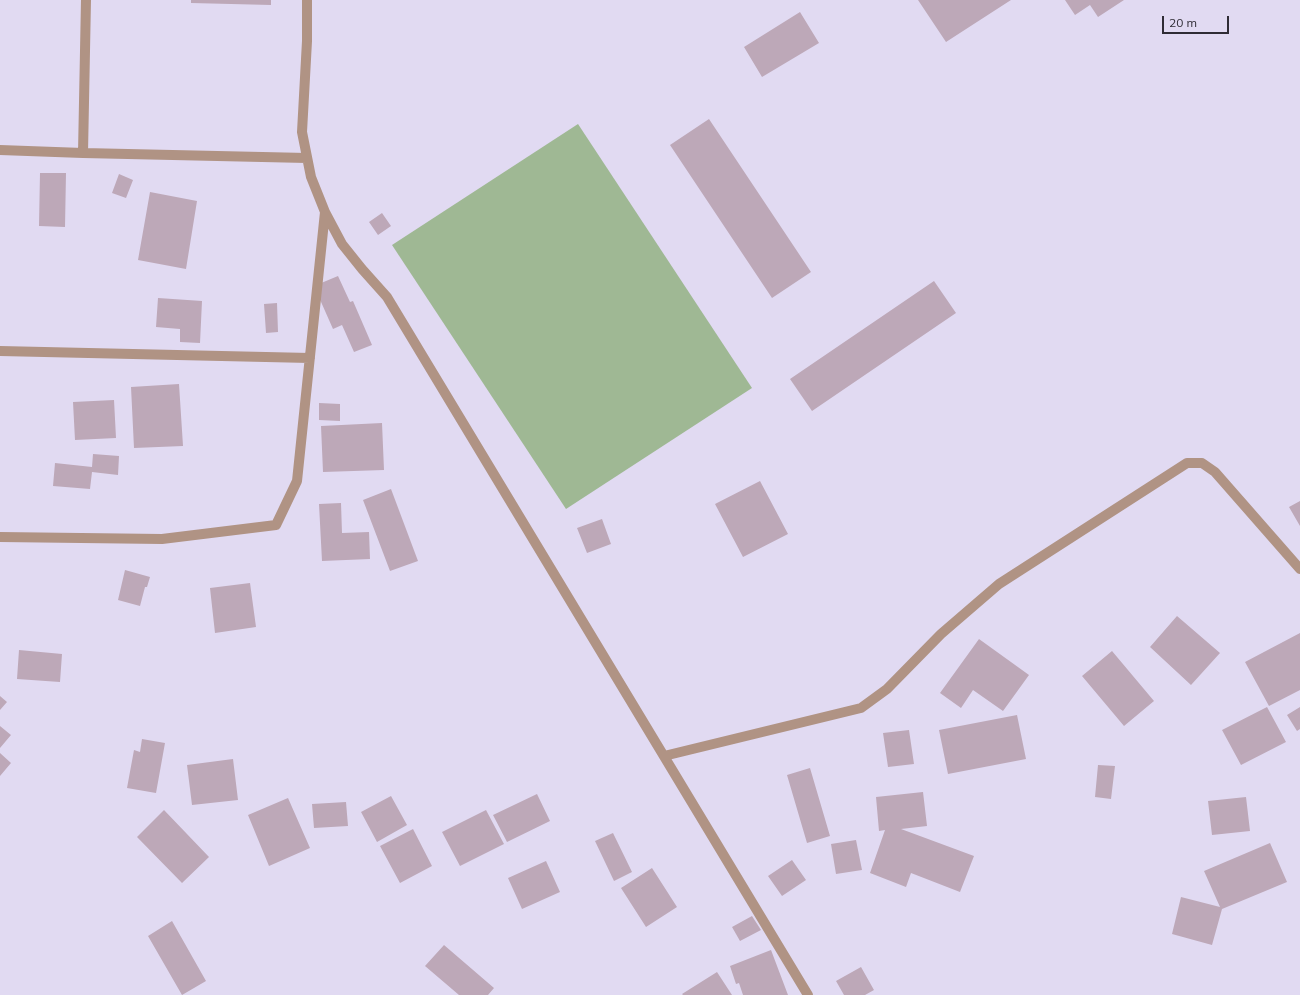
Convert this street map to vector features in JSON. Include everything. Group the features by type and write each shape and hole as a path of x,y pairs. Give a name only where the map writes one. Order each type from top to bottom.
{"street":[{"path":"83,153 86,0"},
{"path":"307,0 307,41 302,132 311,177 325,212 342,244 387,297 808,995"},
{"path":"0,150 307,158"},
{"path":"0,537 162,540 276,525 297,481 325,212"},
{"path":"0,351 310,358"},
{"path":"664,756 861,708 887,689 941,634 999,584 1187,463 1202,463 1215,472 1300,569"}],"green space":[{"path":"578,124 752,388 566,509 392,245"}],"building":[{"path":"191,0 271,0 271,5 191,3"},
{"path":"918,0 1011,0 946,42"},
{"path":"1065,0 1124,0 1098,17 1090,5 1075,15"},
{"path":"800,12 819,43 762,77 744,47"},
{"path":"709,119 811,272 772,298 670,145"},
{"path":"40,173 66,173 65,227 39,226"},
{"path":"119,174 133,180 126,198 112,193"},
{"path":"150,192 197,201 186,269 138,260"},
{"path":"382,213 391,226 378,235 369,222"},
{"path":"338,276 350,302 353,301 372,345 354,352 342,325 333,329 314,286"},
{"path":"934,281 956,313 812,411 790,379"},
{"path":"158,298 202,301 200,343 180,342 180,329 156,327"},
{"path":"277,303 278,332 266,333 264,304"},
{"path":"179,384 183,446 134,448 131,387"},
{"path":"114,400 116,438 75,440 73,402"},
{"path":"319,403 340,404 340,421 319,420"},
{"path":"382,423 384,470 323,472 321,426"},
{"path":"93,454 119,456 118,475 92,472 90,489 53,486 55,463 92,467"},
{"path":"760,481 788,534 743,557 715,504"},
{"path":"391,489 418,561 390,571 363,500"},
{"path":"1300,501 1300,526 1289,507"},
{"path":"341,503 342,533 369,532 370,559 322,561 319,504"},
{"path":"602,519 611,544 587,553 577,528"},
{"path":"125,570 150,577 147,587 145,587 140,606 118,600"},
{"path":"250,583 256,627 215,633 210,588"},
{"path":"1177,616 1220,653 1191,685 1150,647"},
{"path":"1300,633 1300,690 1269,706 1245,662"},
{"path":"979,639 1029,675 1003,711 973,690 961,708 940,693"},
{"path":"19,650 62,654 60,682 17,679"},
{"path":"1112,651 1154,701 1124,726 1082,676"},
{"path":"0,696 7,702 0,710"},
{"path":"1267,707 1286,742 1241,765 1222,730"},
{"path":"1300,707 1300,729 1297,731 1287,715"},
{"path":"1017,715 1026,759 948,774 939,730"},
{"path":"0,726 11,735 0,748"},
{"path":"909,730 914,764 888,767 883,733"},
{"path":"142,739 165,743 156,793 127,788 134,750 140,752"},
{"path":"0,753 11,763 0,776"},
{"path":"233,759 238,800 192,805 187,765"},
{"path":"1098,765 1115,766 1111,799 1095,797"},
{"path":"810,768 830,836 807,843 787,775"},
{"path":"923,792 927,826 901,829 974,856 960,892 911,873 906,887 870,873 885,830 879,831 876,797"},
{"path":"537,794 550,821 507,842 493,815"},
{"path":"391,796 407,825 377,842 361,812"},
{"path":"1246,797 1250,831 1212,835 1208,801"},
{"path":"288,798 310,848 269,866 248,815"},
{"path":"346,802 348,826 314,828 312,804"},
{"path":"164,810 209,857 182,883 137,837"},
{"path":"486,810 504,844 460,866 442,832"},
{"path":"413,829 432,866 400,883 380,846"},
{"path":"613,833 632,872 614,881 595,841"},
{"path":"856,840 862,870 836,874 831,844"},
{"path":"1270,843 1287,882 1222,909 1212,945 1172,934 1181,897 1220,907 1204,871"},
{"path":"792,860 806,880 782,896 768,876"},
{"path":"546,861 560,892 522,909 508,878"},
{"path":"652,868 677,907 646,927 621,888"},
{"path":"752,916 761,930 740,941 732,927"},
{"path":"172,921 206,981 182,995 148,936"},
{"path":"444,945 494,988 488,995 459,995 425,966"},
{"path":"771,950 788,995 743,995 739,983 736,984 730,966"},
{"path":"861,967 874,990 865,995 844,995 836,981"},
{"path":"717,972 732,995 682,994"}]}
